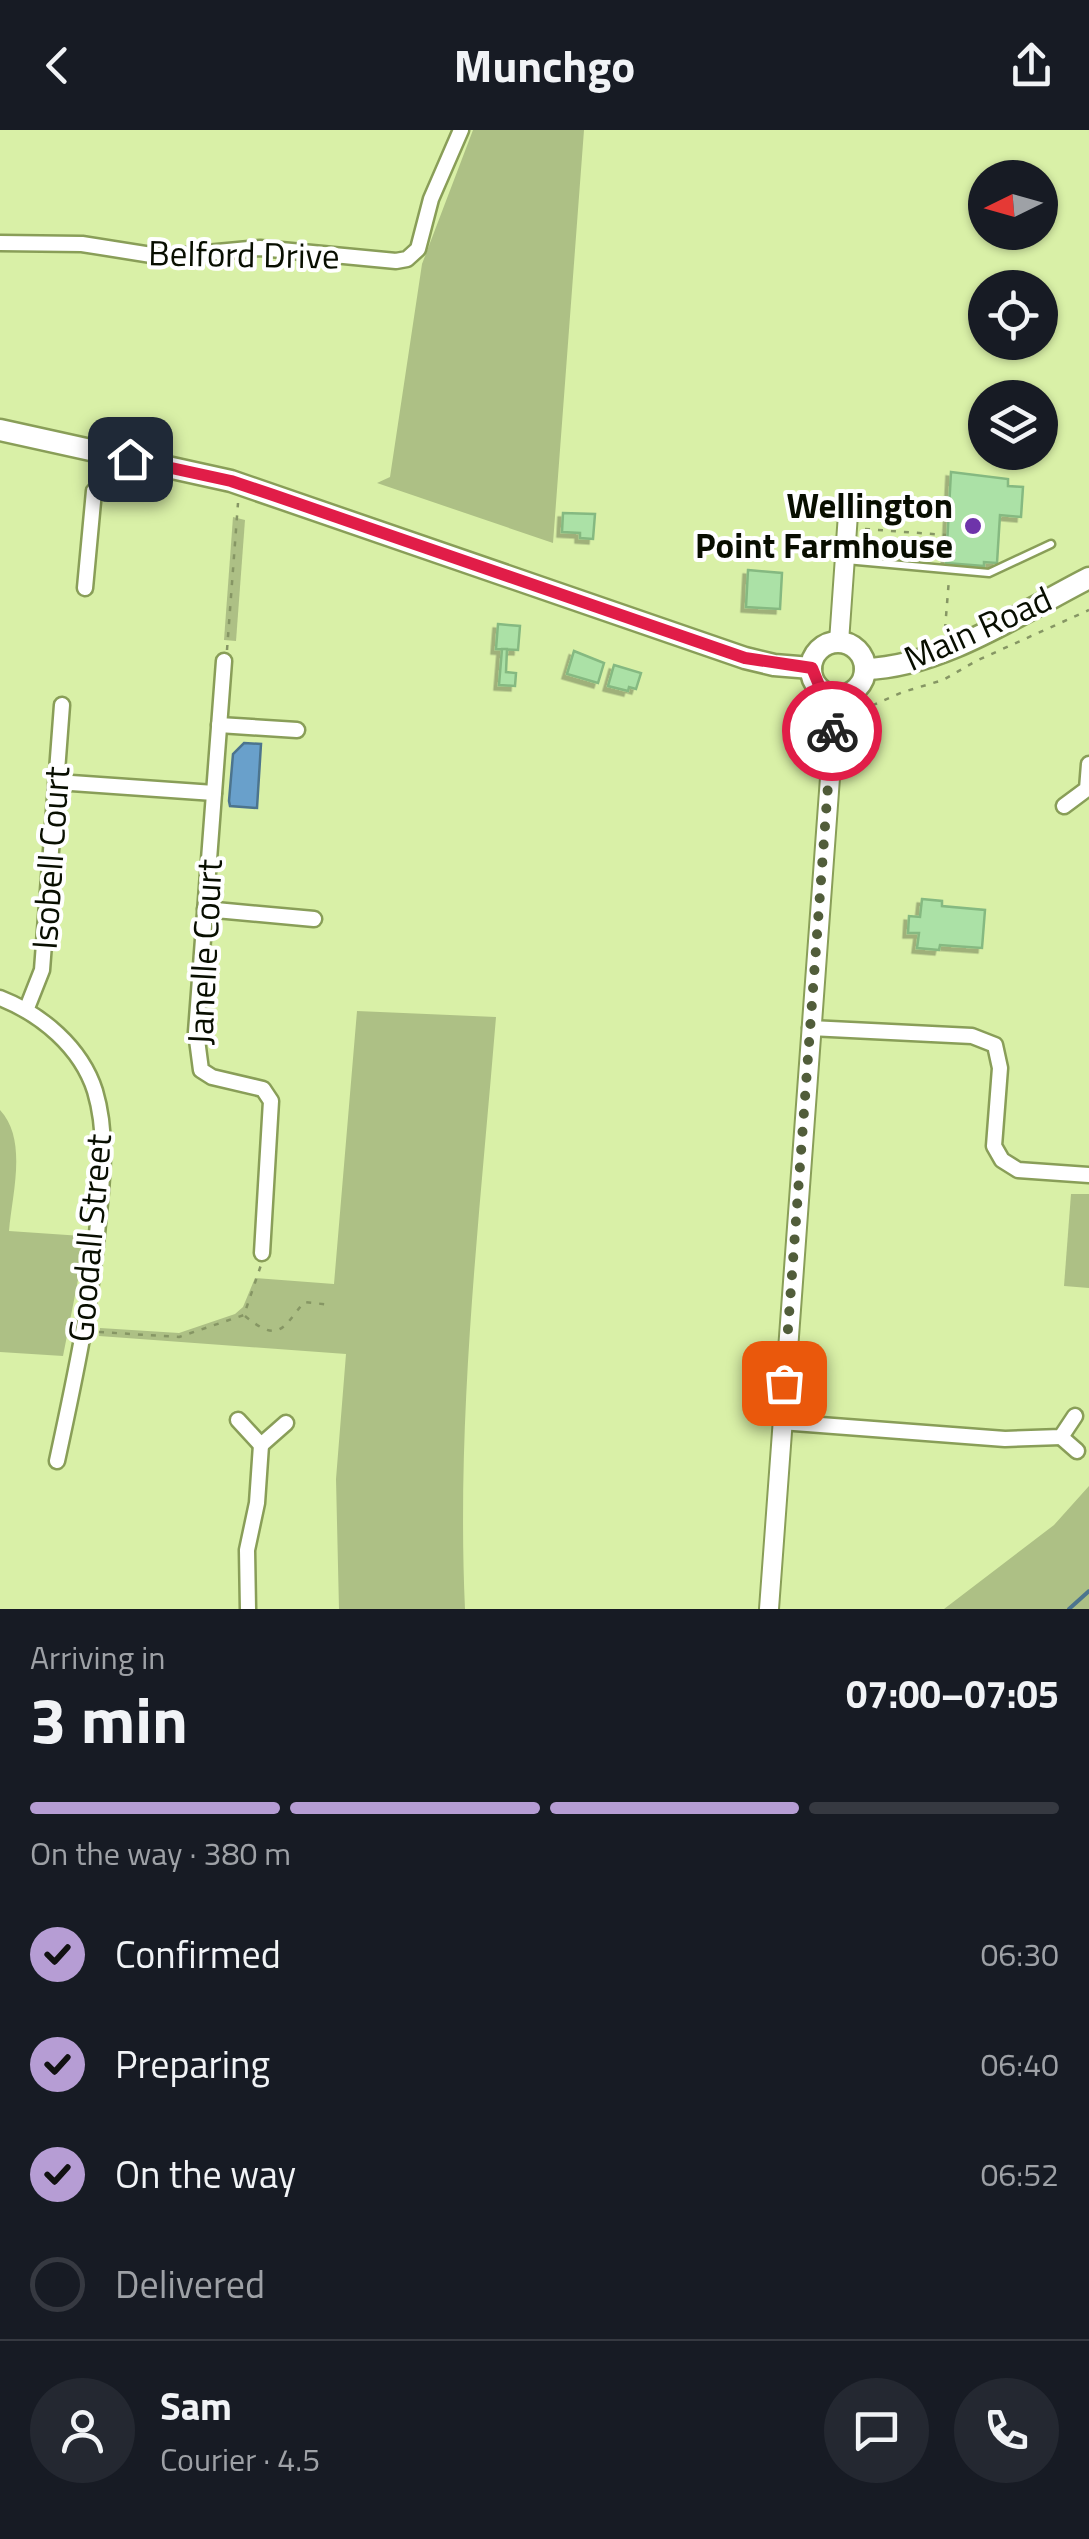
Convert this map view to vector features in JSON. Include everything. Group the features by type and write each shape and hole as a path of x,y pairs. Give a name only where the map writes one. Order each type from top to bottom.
{"main road":[{"path":"0,430 231,481 745,658 812,668"},
{"name":"Main Road","path":"865,669 912,662 951,648 1089,578"},
{"path":"839,642 855,647 865,669 854,692 836,696 821,690 812,668 817,652 839,642"}],"street":[{"name":"Belford Drive","path":"0,243 82,244 164,256 260,248 407,259 418,250 431,199 460,130"},
{"path":"84,588 94,491"},
{"path":"839,642 848,514"},
{"name":"Janelle Court","path":"224,661 196,1032 202,1070 264,1089 272,1102 262,1254"},
{"path":"769,1609 836,696"},
{"name":"Isobell Court","path":"27,1008 42,970 62,705"},
{"path":"219,725 297,730"},
{"path":"1064,806 1086,788 1089,764"},
{"path":"57,782 214,793"},
{"path":"205,909 314,918"},
{"name":"Goodall Street","path":"0,998 27,1008 62,1038 94,1088 102,1126 103,1164 86,1331 56,1461"},
{"path":"810,1028 972,1036 995,1045 1000,1068 994,1146 1002,1160 1018,1170 1089,1175"},
{"path":"1061,1437 1076,1416"},
{"path":"238,1420 261,1445"},
{"path":"781,1422 1005,1439 1061,1437 1077,1451"},
{"path":"248,1609 248,1550 257,1503 261,1445 286,1423"}],"lane":[{"path":"845,560 989,573 1051,544"}],"path":[{"path":"224,661 238,503"},
{"path":"864,529 946,536"},
{"path":"945,630 950,570"},
{"path":"850,720 870,706 944,680 976,661 1089,610"},
{"path":"86,1331 179,1337 244,1315 260,1274 262,1254"},
{"path":"244,1315 260,1328 275,1331 290,1324 304,1302 332,1305"}],"green space":[{"path":"473,130 584,130 553,543 377,483 390,477 422,264"},
{"path":"233,517 245,520 236,641 224,640"},
{"path":"357,1011 496,1017 467,1387 465,1609 339,1609 336,1479 346,1354 99,1336 100,1328 179,1333 235,1314 243,1307 255,1278 334,1284"},
{"path":"0,1110 9,1122 16,1152 9,1231 82,1236 63,1356 0,1352"},
{"path":"1071,1194 1089,1194 1089,1288 1064,1286"},
{"path":"1089,1486 1089,1609 944,1609 1054,1525"}],"water":[{"path":"244,743 261,744 257,808 230,806 229,801 233,754"}],"building":[{"name":"Wellington Point Farmhouse","path":"951,472 1008,479 1008,486 1023,487 1021,517 1000,515 997,563 946,563"},
{"path":"563,513 595,514 593,539 562,532"},
{"path":"748,570 782,573 780,609 746,607"},
{"path":"498,624 520,626 518,650 496,649"},
{"path":"502,649 507,649 506,672 516,673 515,686 499,685"},
{"path":"574,651 604,663 598,683 567,674"},
{"path":"614,665 641,673 636,689 608,686"},
{"path":"922,899 942,901 942,906 985,910 982,948 917,948 919,933 908,933 909,916 920,917"}],"waterway":[{"path":"1069,1609 1089,1591"}],"way so far":[{"path":"784,1383 832,731"}],"place":[{"name":"Wellington Point Farmhouse","path":"973,526"}],"route":[{"path":"130,459 231,481 745,658 812,668 812,676 821,690 836,696 832,731"}]}
